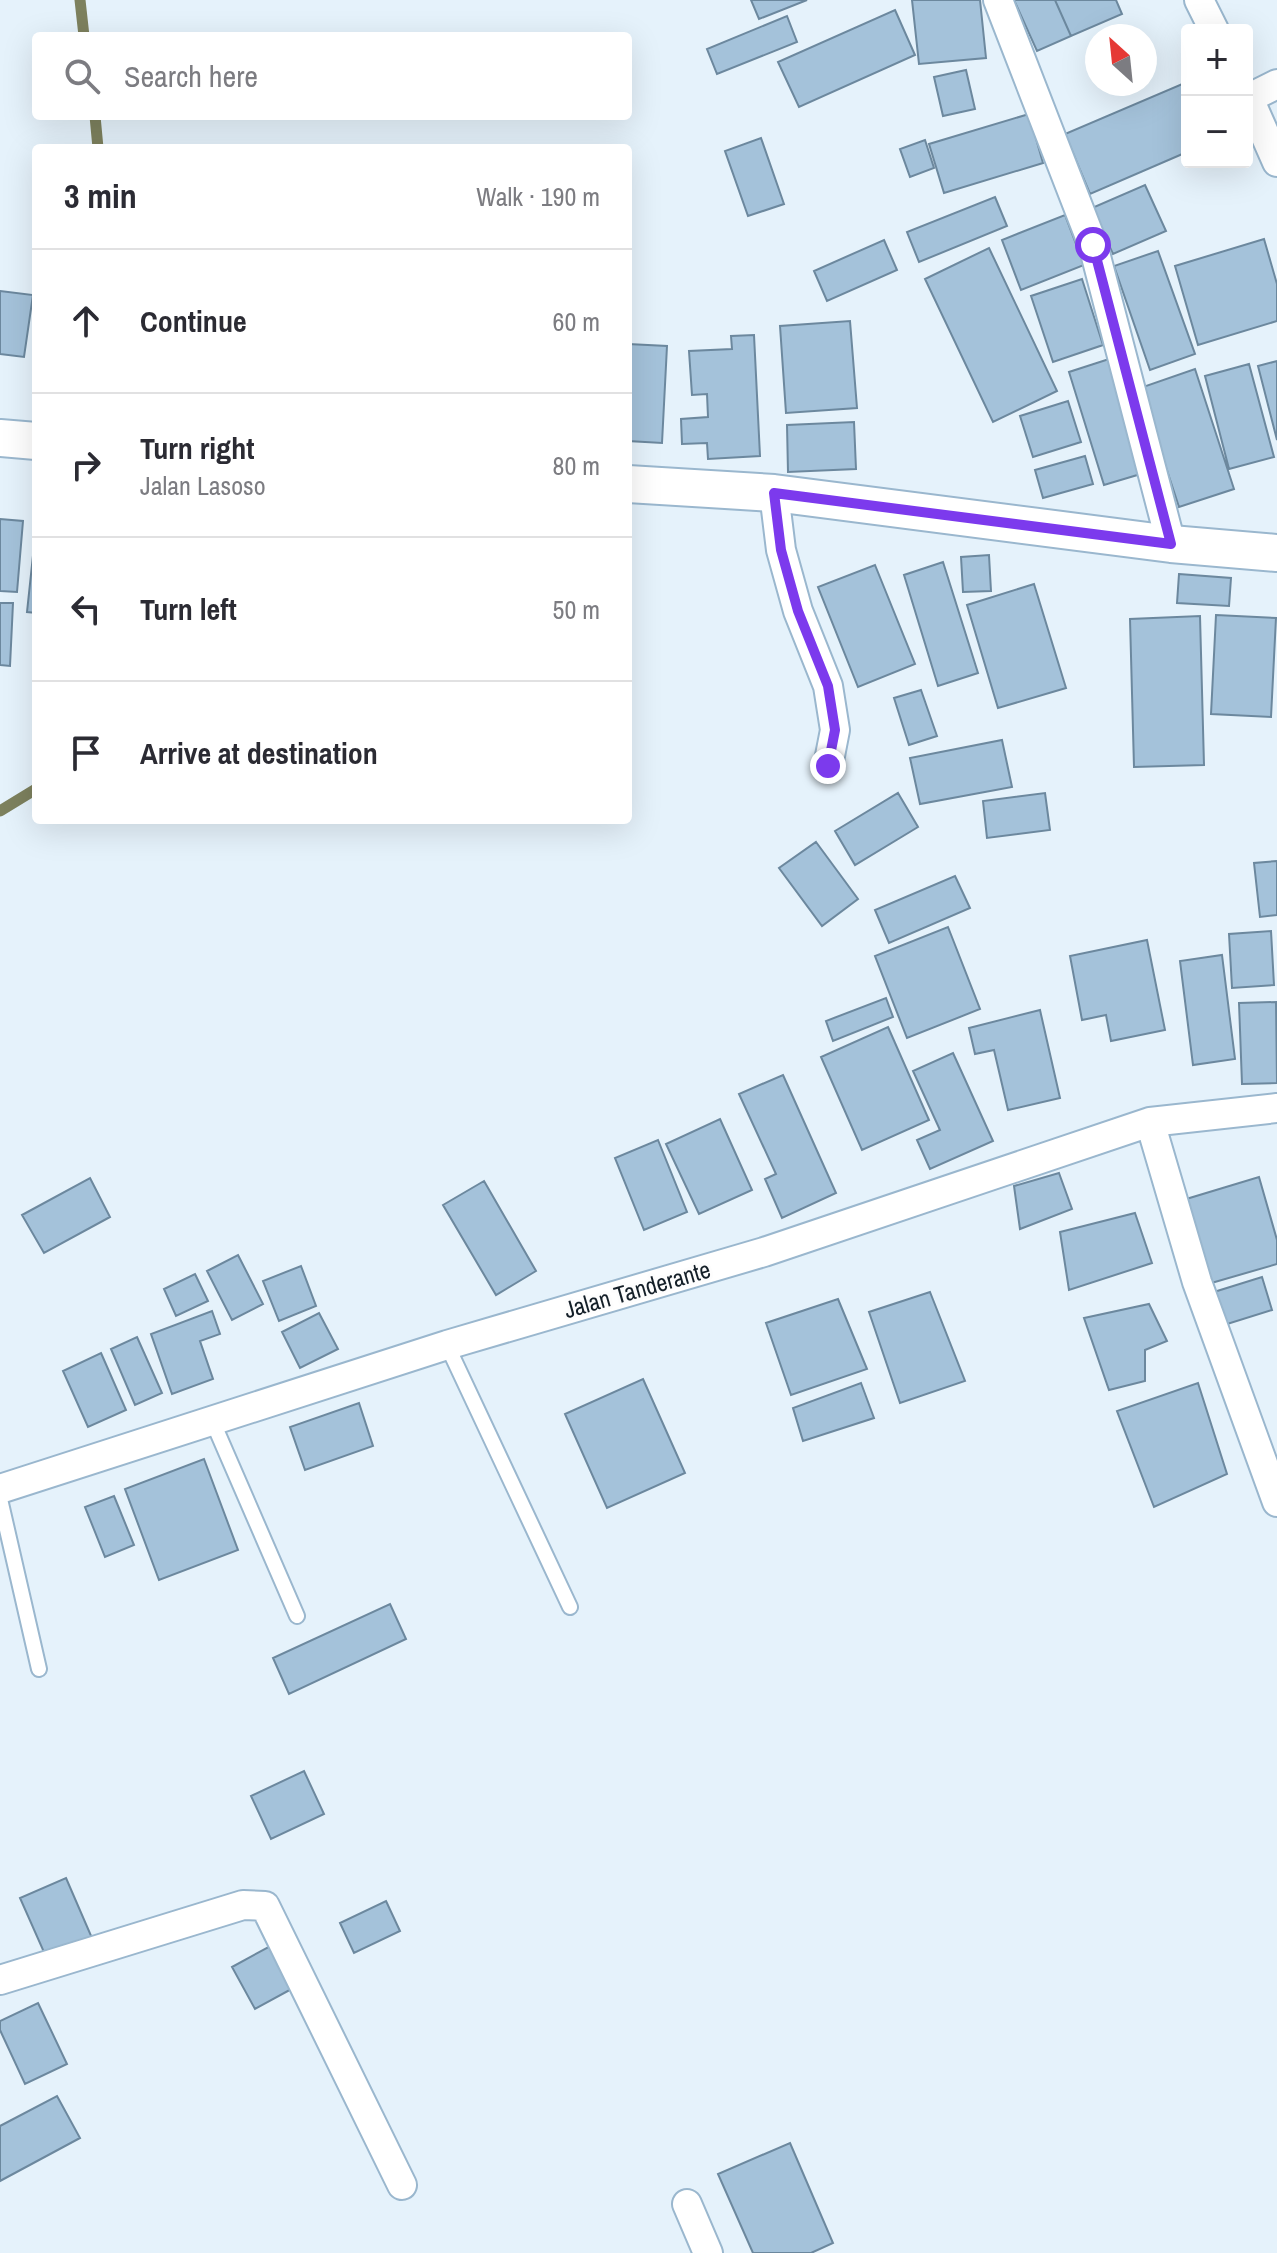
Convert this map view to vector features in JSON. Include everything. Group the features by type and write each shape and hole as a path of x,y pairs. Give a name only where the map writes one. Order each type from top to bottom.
{"street":[{"path":"998,0 1093,245 1171,544"},
{"path":"1199,0 1211,24"},
{"path":"1253,94 1277,84"},
{"path":"1253,107 1277,162"},
{"path":"0,438 32,441"},
{"path":"632,484 774,493 1171,544 1277,553"},
{"path":"774,493 781,550 798,611 828,686 835,730 828,766"},
{"name":"Jalan Tanderante","path":"0,1489 447,1345 764,1252 1150,1122 1277,1108"},
{"path":"1150,1122 1197,1282 1277,1502"},
{"path":"0,1980 243,1905 265,1906 402,2185"},
{"path":"687,2204 708,2253"}],"lane":[{"path":"447,1345 570,1607"},
{"path":"212,1420 297,1616"},
{"path":"0,1499 39,1669"}],"building":[{"path":"751,0 807,0 759,19"},
{"path":"912,0 980,0 986,58 919,64"},
{"path":"1014,0 1055,0 1071,36 1037,51"},
{"path":"1055,0 1116,0 1122,14 1099,24 1085,24 1085,30 1071,36"},
{"path":"895,10 915,55 799,107 778,62"},
{"path":"787,16 797,42 717,74 707,49"},
{"path":"966,70 975,109 943,116 934,77"},
{"path":"1181,85 1181,155 1090,194 1065,134"},
{"path":"1029,114 1043,163 944,193 929,144"},
{"path":"761,138 784,204 748,216 725,151"},
{"path":"925,140 934,168 910,177 900,149"},
{"path":"1145,185 1166,231 1113,254 1092,208"},
{"path":"995,197 1007,226 919,262 907,232"},
{"path":"1065,215 1084,265 1021,290 1002,240"},
{"path":"1264,239 1277,284 1277,321 1198,345 1175,266"},
{"path":"884,240 897,270 827,301 814,271"},
{"path":"989,248 1057,391 993,422 925,279"},
{"path":"1158,251 1195,354 1150,370 1114,266"},
{"path":"1082,279 1103,345 1053,362 1031,296"},
{"path":"0,291 32,295 24,357 0,354"},
{"path":"850,321 857,408 786,413 780,326"},
{"path":"754,335 760,456 708,459 707,443 682,444 681,419 708,417 707,394 692,395 689,351 732,349 731,336"},
{"path":"632,344 667,346 662,443 632,441"},
{"path":"1109,359 1144,473 1104,485 1069,372"},
{"path":"1277,361 1277,440 1258,366"},
{"path":"1249,364 1274,457 1229,469 1205,376"},
{"path":"1195,369 1234,489 1179,507 1140,388"},
{"path":"1068,401 1081,442 1033,457 1020,416"},
{"path":"854,422 856,469 788,472 787,425"},
{"path":"1085,456 1093,484 1043,498 1035,470"},
{"path":"0,519 23,521 17,592 0,591"},
{"path":"989,555 991,591 963,592 961,557"},
{"path":"943,562 978,673 938,686 904,575"},
{"path":"32,565 32,613 27,612"},
{"path":"875,565 915,664 858,687 818,587"},
{"path":"1179,574 1231,578 1229,606 1177,603"},
{"path":"1034,584 1066,688 998,708 967,605"},
{"path":"0,603 13,603 10,666 0,665"},
{"path":"1216,615 1276,618 1271,717 1211,714"},
{"path":"1200,616 1204,765 1134,767 1130,619"},
{"path":"921,690 937,736 909,745 894,698"},
{"path":"1002,740 1012,787 920,804 910,758"},
{"path":"898,793 918,827 855,865 835,831"},
{"path":"1045,793 1050,830 987,838 983,801"},
{"path":"816,842 858,899 822,926 779,868"},
{"path":"1277,861 1277,915 1260,917 1254,863"},
{"path":"955,876 970,908 889,943 875,910"},
{"path":"948,927 980,1009 907,1038 875,956"},
{"path":"1271,931 1274,985 1232,988 1229,934"},
{"path":"1147,940 1165,1030 1111,1041 1106,1015 1082,1020 1070,956"},
{"path":"1222,955 1235,1059 1193,1065 1180,961"},
{"path":"886,998 893,1017 833,1041 826,1021"},
{"path":"1276,1002 1277,1083 1242,1084 1239,1003"},
{"path":"1040,1010 1060,1098 1008,1110 994,1050 975,1054 969,1028"},
{"path":"888,1027 929,1120 862,1150 821,1057"},
{"path":"953,1053 993,1141 930,1169 917,1140 940,1130 913,1071"},
{"path":"783,1075 836,1193 782,1218 765,1179 776,1174 739,1094"},
{"path":"720,1119 752,1190 699,1214 666,1144"},
{"path":"658,1140 687,1212 644,1230 615,1158"},
{"path":"1059,1173 1072,1209 1020,1229 1014,1186"},
{"path":"1259,1177 1277,1240 1277,1264 1208,1284 1183,1200"},
{"path":"90,1178 110,1217 44,1253 22,1215"},
{"path":"484,1181 536,1271 496,1295 443,1205"},
{"path":"1135,1213 1152,1263 1069,1290 1060,1232"},
{"path":"238,1255 263,1304 232,1320 207,1271"},
{"path":"301,1266 316,1306 279,1321 263,1281"},
{"path":"195,1274 208,1301 176,1316 164,1289"},
{"path":"1262,1277 1272,1310 1224,1325 1214,1292"},
{"path":"930,1292 965,1381 900,1403 869,1312"},
{"path":"838,1299 867,1369 791,1395 766,1323"},
{"path":"1149,1304 1167,1341 1145,1350 1145,1381 1109,1390 1084,1318"},
{"path":"212,1311 220,1334 200,1341 213,1379 172,1394 151,1334"},
{"path":"319,1313 338,1349 300,1368 282,1332"},
{"path":"137,1337 162,1393 135,1405 111,1349"},
{"path":"101,1353 126,1410 88,1427 63,1371"},
{"path":"643,1379 685,1473 607,1508 565,1414"},
{"path":"861,1383 874,1418 803,1441 793,1408"},
{"path":"1198,1383 1227,1474 1154,1507 1117,1411"},
{"path":"359,1403 373,1446 305,1470 290,1427"},
{"path":"204,1459 238,1550 159,1580 125,1489"},
{"path":"114,1496 134,1545 105,1557 85,1507"},
{"path":"390,1604 406,1639 289,1694 273,1658"},
{"path":"304,1771 324,1814 271,1839 251,1796"},
{"path":"66,1878 92,1938 47,1959 20,1898"},
{"path":"386,1901 400,1931 354,1953 340,1923"},
{"path":"274,1944 297,1986 255,2009 232,1967"},
{"path":"38,2003 67,2064 25,2084 0,2030 0,2021"},
{"path":"57,2096 80,2138 0,2181 0,2126"},
{"path":"790,2143 833,2243 811,2253 753,2253 718,2174"}],"waterway":[{"path":"80,0 84,32"},
{"path":"95,120 98,144"},
{"path":"0,811 32,791"}],"route":[{"path":"828,766 835,730 828,686 798,611 781,550 774,493 1171,544 1093,245"}]}
